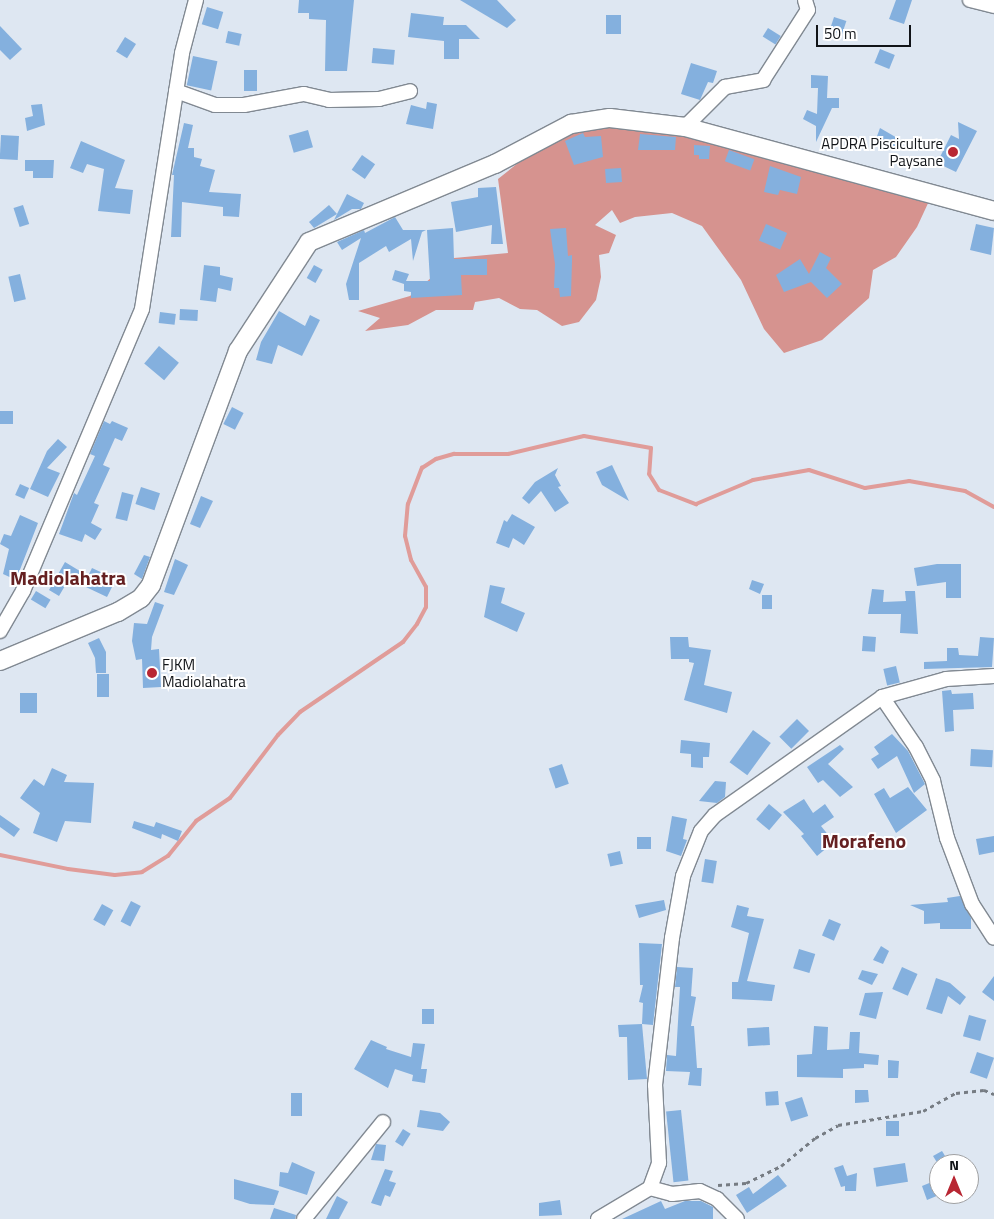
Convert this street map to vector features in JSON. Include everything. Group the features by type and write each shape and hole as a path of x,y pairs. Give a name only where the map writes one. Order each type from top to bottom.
{"street":[{"path":"0,632 23,591 142,309 176,91 196,0"},
{"path":"685,127 725,87 763,80 808,10 805,0"},
{"path":"970,0 994,6"},
{"path":"176,91 215,104 244,104 304,94 329,100 379,99 410,91"},
{"path":"0,661 118,612 141,598 151,585 238,351 309,242 495,164 571,124 610,118 685,127 994,211"},
{"path":"598,1219 650,1188 659,1163 655,1085 672,938 683,876 701,831 722,809 882,697 946,679 994,676"},
{"path":"882,697 916,747 933,781 947,838 972,904 994,938"},
{"path":"304,1219 382,1122"},
{"path":"650,1188 672,1194 696,1192 717,1199 737,1219"}],"path":[{"path":"696,1192 724,1184 746,1183 772,1170 838,1125 923,1111 956,1093 984,1090 994,1094"}],"shaded area":[{"path":"609,125 696,137 930,199 917,227 896,257 873,270 869,298 822,340 784,353 764,329 741,280 702,226 672,213 635,217 620,223 612,210 595,225 616,235 609,253 599,255 601,277 596,300 579,322 562,326 537,310 520,309 499,298 475,302 473,310 436,310 408,325 365,331 380,318 358,311 410,296 454,258 508,253 498,179 523,159 575,131"}],"building":[{"path":"299,0 354,0 347,71 325,71 326,20 309,19 309,13 298,13"},
{"path":"460,0 497,0 516,20 507,28"},
{"path":"896,0 912,0 904,24 889,19"},
{"path":"207,7 223,12 218,29 202,24"},
{"path":"411,13 444,17 443,25 466,25 480,39 459,39 459,59 444,59 444,41 408,37"},
{"path":"606,15 621,15 621,34 606,34"},
{"path":"834,17 846,21 842,34 830,30"},
{"path":"0,26 22,49 10,60 0,50"},
{"path":"768,28 781,36 775,44 763,36"},
{"path":"228,31 242,34 239,46 226,43"},
{"path":"125,37 136,44 127,58 116,51"},
{"path":"373,48 395,50 394,65 372,63"},
{"path":"880,49 895,55 889,69 874,63"},
{"path":"193,56 217,61 211,91 187,85"},
{"path":"691,63 717,71 713,83 708,82 700,100 681,94"},
{"path":"244,70 257,70 257,91 244,91"},
{"path":"811,75 828,76 827,98 839,98 839,108 832,108 816,142 816,126 803,119 807,110 817,114 818,88 811,88"},
{"path":"427,102 437,104 433,129 406,124 411,105 426,109"},
{"path":"42,104 45,125 27,131 25,118 33,116 31,105"},
{"path":"958,122 977,131 956,172 937,163 951,135 959,139"},
{"path":"184,123 193,125 188,148 194,148 194,157 202,159 200,166 215,170 209,192 241,194 239,217 223,216 223,207 182,202 181,237 171,237 174,175 172,175"},
{"path":"880,128 899,139 894,148 876,139"},
{"path":"308,130 313,147 294,153 289,136"},
{"path":"583,133 585,137 601,136 603,157 574,165 565,141"},
{"path":"640,134 676,137 675,150 638,150"},
{"path":"1,135 19,136 18,160 0,159"},
{"path":"81,141 125,160 115,188 133,190 130,214 98,211 104,169 87,164 83,173 70,168"},
{"path":"694,145 710,146 709,159 699,159 699,155 694,155"},
{"path":"729,150 754,159 750,171 725,161"},
{"path":"362,155 375,164 365,179 352,170"},
{"path":"25,160 54,160 53,178 33,178 33,171 25,171"},
{"path":"770,166 801,177 797,194 780,190 778,195 764,192"},
{"path":"621,168 622,182 606,183 605,169"},
{"path":"496,187 503,244 491,244 492,225 456,232 451,202 478,197 478,188"},
{"path":"347,194 364,203 361,209 352,209 334,220"},
{"path":"23,205 29,224 20,227 13,208"},
{"path":"329,205 337,214 314,228 309,222"},
{"path":"395,217 403,230 426,230 422,232 413,261 411,239 389,252 386,246 359,263 359,300 349,300 346,284 361,238 342,250 337,242 364,230 365,233"},
{"path":"766,224 787,233 780,250 759,241"},
{"path":"976,224 994,228 991,255 970,250"},
{"path":"453,228 454,259 487,259 487,275 461,275 462,295 411,298 411,292 404,291 404,284 392,280 395,270 409,274 406,281 430,281 427,230"},
{"path":"566,228 568,256 572,255 571,296 560,297 559,288 554,288 555,264 550,229"},
{"path":"820,252 831,258 826,268 842,284 827,298 811,282 784,292 776,275 800,259 809,274"},
{"path":"204,265 220,267 220,275 233,278 231,291 218,288 216,302 200,300"},
{"path":"314,265 323,270 315,283 307,278"},
{"path":"20,274 26,299 14,302 8,277"},
{"path":"180,309 198,310 197,321 179,320"},
{"path":"279,311 305,326 310,315 320,320 302,356 278,345 272,364 256,360 261,342"},
{"path":"160,312 176,314 175,325 159,323"},
{"path":"159,346 179,363 164,380 144,364"},
{"path":"232,407 244,413 235,430 223,424"},
{"path":"0,411 13,411 13,424 0,424"},
{"path":"104,421 110,424 112,421 128,428 122,441 115,438 103,465 110,468 94,503 99,505 91,523 102,529 95,540 85,534 82,542 59,534 74,493 77,495 95,456 90,454"},
{"path":"58,439 67,447 47,468 60,473 48,497 30,489 47,451"},
{"path":"612,465 629,501 602,485 596,472"},
{"path":"558,468 555,475 561,486 558,487 569,503 555,512 541,491 529,504 522,498 535,482"},
{"path":"20,484 29,488 24,499 15,495"},
{"path":"141,487 160,493 154,510 135,504"},
{"path":"122,492 134,495 127,521 115,518"},
{"path":"201,496 213,501 200,528 190,524"},
{"path":"512,514 535,527 524,545 513,538 509,548 496,543 504,520 507,522"},
{"path":"20,515 38,523 16,580 3,574 9,549 0,544 4,534 11,536"},
{"path":"144,555 150,557 142,579 134,574"},
{"path":"175,559 188,565 174,595 164,592"},
{"path":"65,562 88,576 92,568 107,575 103,583 112,587 107,597 69,579 59,596 49,590"},
{"path":"937,564 961,564 961,598 946,598 946,582 917,586 914,568"},
{"path":"752,580 764,584 760,594 749,589"},
{"path":"490,585 505,588 501,603 525,613 517,632 484,617"},
{"path":"872,589 884,590 883,602 906,601 905,591 915,591 918,634 900,633 901,614 868,614"},
{"path":"36,591 51,600 45,608 31,600"},
{"path":"762,595 772,595 772,609 762,609"},
{"path":"155,602 164,605 152,637 151,650 159,649 161,687 143,688 142,659 136,660 132,641 134,623 147,624"},
{"path":"863,636 876,637 875,652 862,651"},
{"path":"670,637 688,637 689,647 711,650 704,685 732,692 727,713 684,700 694,663 689,662 689,659 671,659"},
{"path":"980,637 994,638 992,667 924,669 924,662 947,661 947,648 958,648 959,655 978,656"},
{"path":"99,638 106,652 106,673 96,673 95,658 88,643"},
{"path":"896,666 900,683 887,685 883,669"},
{"path":"97,674 109,674 109,697 97,697"},
{"path":"951,690 952,694 973,693 974,709 953,710 954,731 945,732 942,691"},
{"path":"20,693 37,693 37,713 20,713"},
{"path":"797,719 809,731 791,749 779,737"},
{"path":"753,730 771,743 747,775 729,762"},
{"path":"892,734 908,751 925,784 914,793 897,756 878,769 871,759 879,754 874,747"},
{"path":"681,740 710,743 709,757 703,757 703,768 691,767 691,754 680,753"},
{"path":"840,745 844,749 828,764 853,787 840,797 823,780 818,783 807,767"},
{"path":"971,749 993,750 992,767 970,766"},
{"path":"562,764 569,784 556,788 549,769"},
{"path":"52,768 67,775 64,782 94,783 91,823 65,821 57,842 33,833 40,813 20,798 34,779 44,786"},
{"path":"715,781 726,782 725,797 717,803 699,801"},
{"path":"908,787 927,810 896,833 874,794 884,788 890,798"},
{"path":"804,799 813,813 825,804 834,817 821,826 834,842 817,856 801,836 804,834 783,812"},
{"path":"769,804 782,815 769,830 756,819"},
{"path":"0,815 20,829 14,837 0,827"},
{"path":"672,816 687,819 683,839 687,840 681,856 666,851"},
{"path":"134,821 154,827 156,822 182,831 178,841 162,834 161,839 132,828"},
{"path":"994,836 994,852 979,855 976,839"},
{"path":"637,837 651,837 651,849 637,849"},
{"path":"620,851 623,864 610,867 607,854"},
{"path":"705,859 717,861 713,884 701,882"},
{"path":"960,896 971,918 971,929 940,929 940,923 924,924 924,911 910,905 948,902 947,898"},
{"path":"664,900 666,910 639,918 635,905"},
{"path":"131,901 141,906 130,926 121,921"},
{"path":"102,904 113,910 105,926 93,920"},
{"path":"737,905 749,908 747,916 764,919 747,981 775,985 772,1001 732,999 732,982 738,982 749,933 731,927"},
{"path":"829,919 841,924 834,941 822,936"},
{"path":"639,943 662,944 653,1025 642,1024 643,1003 639,1002 643,985 640,985"},
{"path":"881,946 889,951 883,964 873,960"},
{"path":"799,949 815,954 809,973 793,968"},
{"path":"677,967 693,968 691,996 696,997 691,1026 694,1026 697,1068 702,1068 701,1086 688,1085 690,1072 666,1071 667,1055 676,1056 680,987 675,987"},
{"path":"902,967 918,974 908,996 892,989"},
{"path":"862,970 878,974 872,985 858,979"},
{"path":"994,976 994,1001 982,992"},
{"path":"936,978 950,983 966,997 960,1005 948,996 942,1014 926,1009"},
{"path":"883,992 876,1019 859,1015 865,993"},
{"path":"422,1009 434,1009 434,1024 422,1024"},
{"path":"969,1015 986,1020 980,1041 963,1036"},
{"path":"642,1024 647,1079 628,1080 627,1037 619,1037 618,1025"},
{"path":"814,1026 828,1027 827,1050 849,1049 850,1032 860,1032 859,1053 879,1055 878,1065 864,1064 864,1068 843,1069 843,1078 797,1077 797,1055 812,1054"},
{"path":"769,1027 770,1045 748,1046 747,1028"},
{"path":"371,1040 387,1047 386,1049 411,1057 413,1043 425,1044 421,1069 427,1069 425,1083 412,1081 413,1075 395,1069 388,1088 354,1069"},
{"path":"977,1052 994,1058 987,1079 970,1073"},
{"path":"888,1060 899,1061 898,1078 888,1078"},
{"path":"855,1090 868,1090 869,1102 855,1103"},
{"path":"778,1091 779,1105 766,1106 765,1092"},
{"path":"291,1093 302,1093 302,1116 291,1116"},
{"path":"802,1097 808,1116 791,1122 785,1103"},
{"path":"420,1110 440,1113 450,1122 443,1131 417,1127"},
{"path":"681,1110 688,1181 674,1182 666,1112"},
{"path":"886,1121 899,1121 899,1136 886,1136"},
{"path":"403,1129 411,1134 403,1146 395,1142"},
{"path":"376,1144 386,1145 384,1161 371,1160"},
{"path":"292,1162 315,1172 307,1195 279,1186 280,1172 288,1173"},
{"path":"905,1163 908,1182 876,1187 873,1168"},
{"path":"843,1165 847,1176 857,1173 856,1191 845,1191 845,1186 841,1187 834,1168"},
{"path":"385,1169 393,1171 389,1181 396,1183 390,1197 385,1195 381,1206 371,1203"},
{"path":"778,1175 787,1186 747,1213 736,1195 749,1187 753,1194"},
{"path":"234,1179 279,1191 274,1205 250,1204 234,1199"},
{"path":"929,1183 929,1199 927,1200 922,1186"},
{"path":"337,1196 348,1202 339,1219 326,1219"},
{"path":"560,1200 562,1215 539,1216 539,1203"},
{"path":"661,1201 665,1209 685,1201 701,1201 713,1207 713,1219 622,1219"},
{"path":"274,1208 296,1215 295,1219 270,1219"}],"waterway":[{"path":"0,855 68,869 115,875 142,872 168,856 196,821 230,798 278,735 300,712 403,642 417,624 426,607 426,587 411,560 405,536 408,504 422,468 436,459 454,454 508,454 584,436 651,448 649,474 659,490 696,504 753,480 809,470 865,488 909,481 965,491 994,507"}],"place":[{"name":"APDRA Pisciculture Paysane","path":"953,152"},
{"name":"FJKM Madiolahatra","path":"152,673"}],"district":[{"name":"Madiolahatra","path":"68,577"},
{"name":"Morafeno","path":"864,840"}]}
